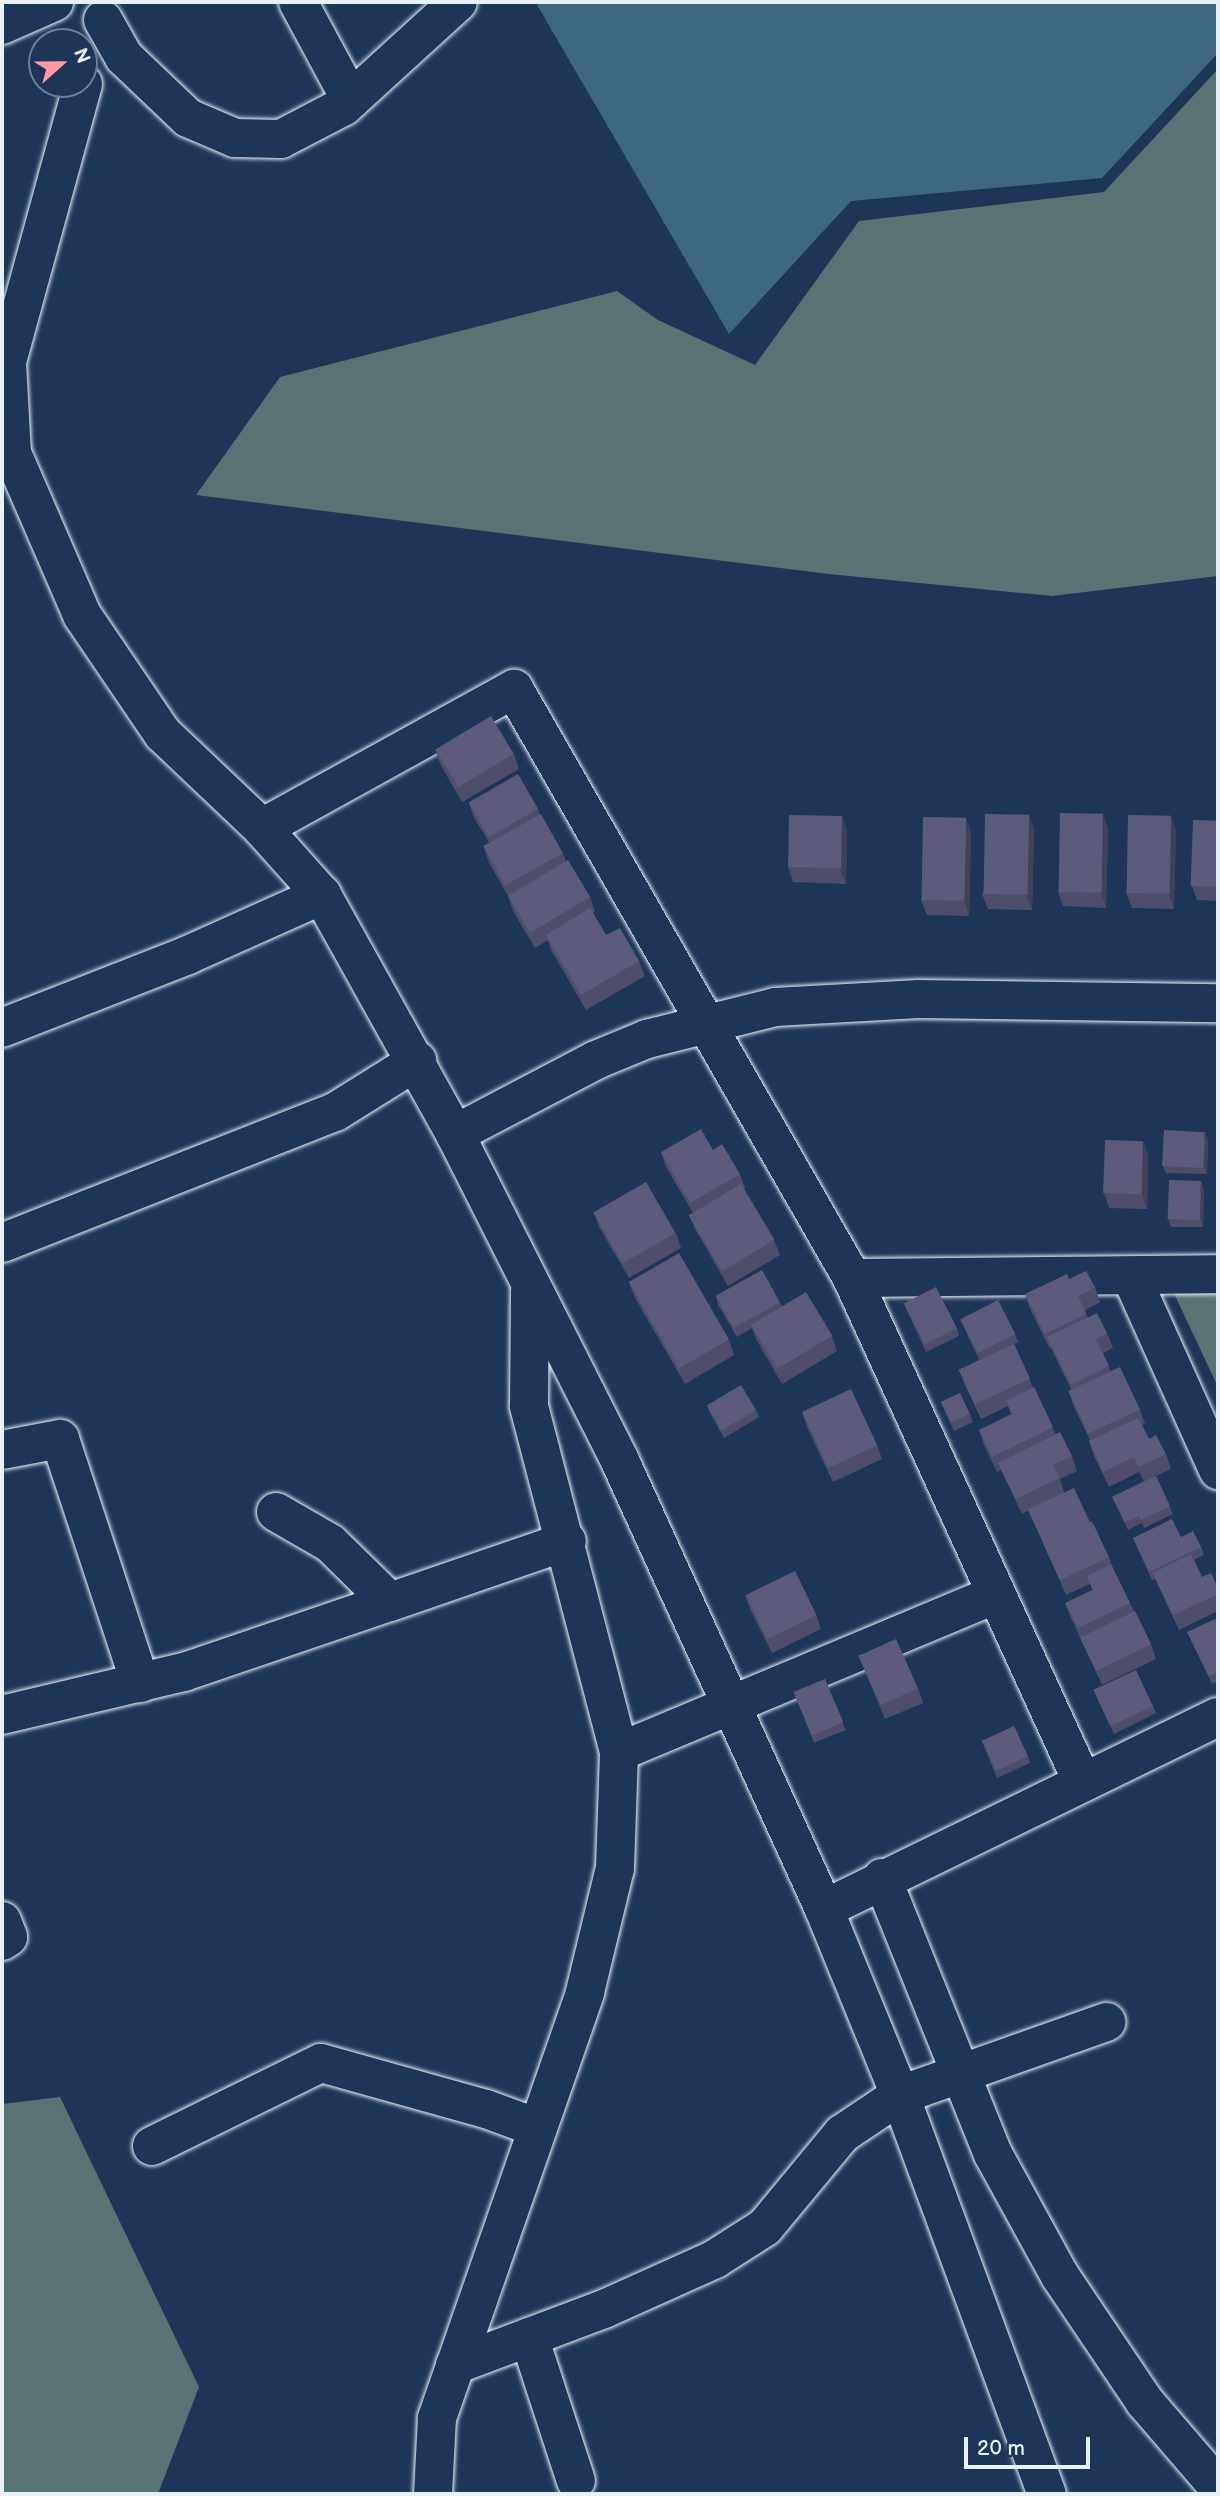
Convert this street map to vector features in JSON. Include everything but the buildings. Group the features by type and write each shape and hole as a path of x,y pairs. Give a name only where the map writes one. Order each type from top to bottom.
{"street":[{"path":"2,25 54,2"},
{"path":"298,2 351,100"},
{"path":"97,7 124,57 150,85 188,118 235,138 281,139 351,100 458,2"},
{"path":"93,28 97,7"},
{"path":"79,98 6,362 8,463 82,615 163,734 262,828 322,895 417,1061 455,1134 620,1461 734,1704 824,1909 900,2095 1047,2494"},
{"path":"262,828 514,689 852,1278 1082,1781"},
{"path":"2,1028 188,955 322,895"},
{"path":"455,1134 596,1060 706,1022 775,1007 919,999 1218,1003"},
{"path":"2,1243 335,1112 417,1061"},
{"path":"852,1278 1218,1274"},
{"path":"1131,1276 1218,1470"},
{"path":"433,2494 437,2418 585,1992 615,1868 620,1752 567,1541 529,1406 530,1286"},
{"path":"2,1450 60,1439 140,1683"},
{"path":"276,1512 330,1543 390,1602"},
{"path":"2,1715 184,1672 567,1541"},
{"path":"620,1752 996,1594"},
{"path":"824,1909 882,1878 1218,1717"},
{"path":"882,1878 993,2154 1060,2276 1145,2402 1218,2487"},
{"path":"2,1921 8,1937 2,1941"},
{"path":"456,2365 715,2259 765,2227 842,2134 900,2095 1106,2022"},
{"path":"152,2146 321,2063 441,2095 538,2128"},
{"path":"529,2337 576,2482"}],"green space":[{"path":"1218,69 1218,576 1052,596 829,574 196,495 280,377 617,291 658,320 755,365 859,221 1104,192"},
{"path":"1171,1287 1218,1287 1218,1387"},
{"path":"60,2097 199,2387 158,2494 2,2494 2,2104"}],"water":[{"path":"542,2 1218,2 1218,53 1102,178 851,201 729,334 537,5"}]}
